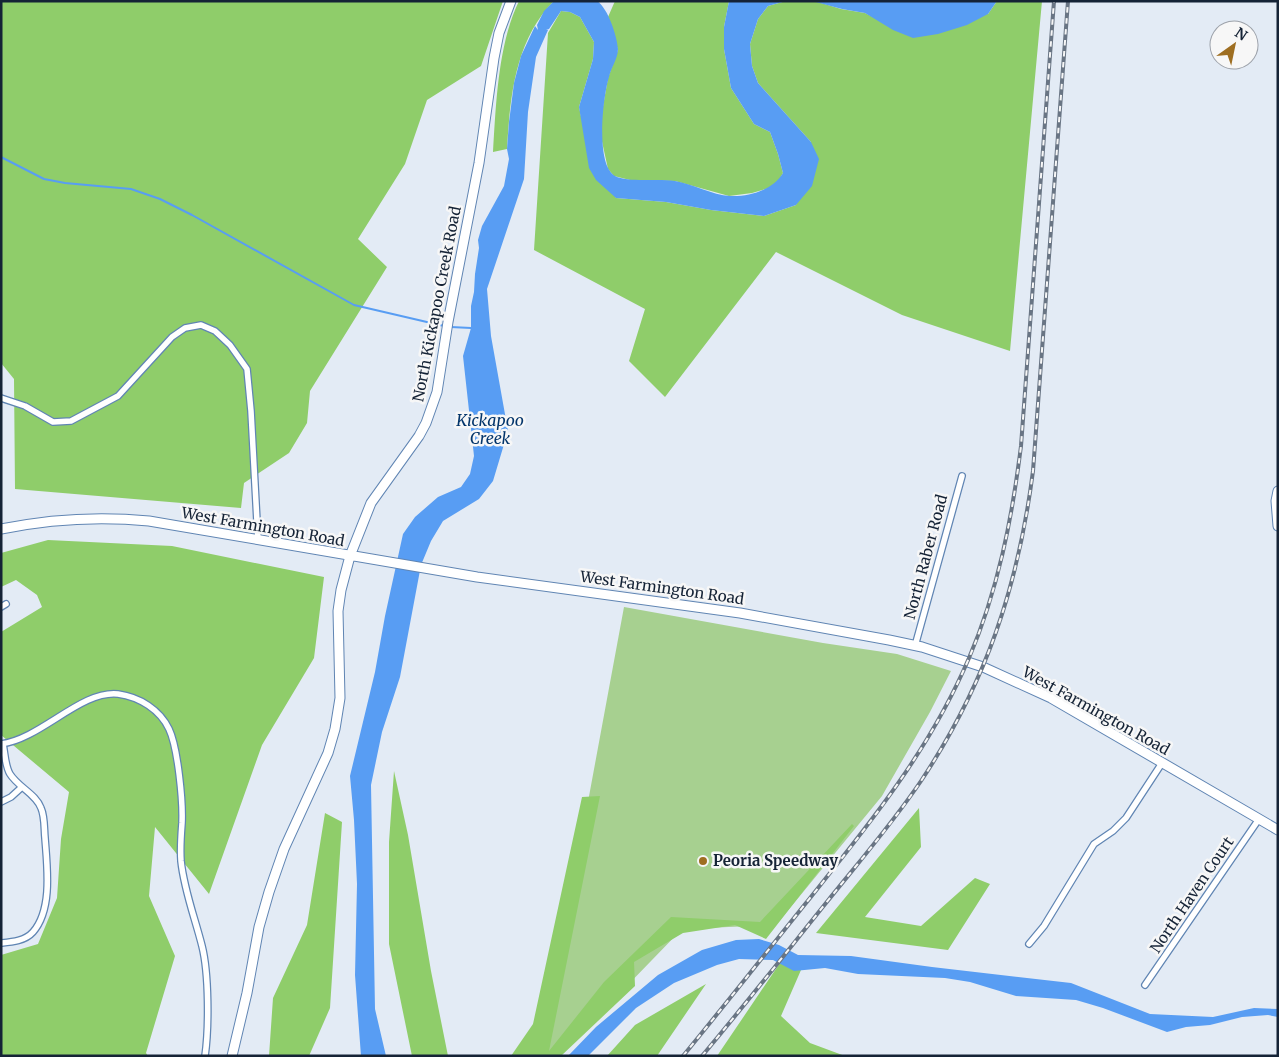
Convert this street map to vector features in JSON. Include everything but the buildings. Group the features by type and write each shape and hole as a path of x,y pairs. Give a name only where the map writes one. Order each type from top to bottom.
{"main road":[{"name":"North Kickapoo Creek Road","path":"232,1056 268,892 284,849 328,753 335,729 340,698 338,611 341,590 350,556 371,503 414,444 426,423 437,392 448,322 479,163 494,58 499,32 511,1"},
{"path":"1278,491 1276,501 1278,526"},
{"name":"West Farmington Road","path":"1,530 50,521 109,518 149,522 477,577 799,622 915,646 983,667 1051,698 1278,830"}],"street":[{"path":"1,398 25,406 54,422 71,421 118,396 172,337 185,328 201,326 215,331 230,345 247,369 258,540"},
{"name":"North Raber Road","path":"915,646 962,476"},
{"path":"1,943 20,940 32,933 40,919 46,894 48,873 42,808 8,770 2,744 26,737 83,704 104,695 117,694 141,701 157,712 164,720 173,742 182,802 181,861 205,963 207,1025 205,1056"},
{"path":"1029,944 1044,926 1094,844 1113,831 1126,818 1162,763"},
{"path":"1,802 11,797 22,787"},
{"name":"North Haven Court","path":"1145,985 1259,819"}],"green space":[{"path":"1,1 503,1 481,66 427,100 405,164 358,239 387,267 310,391 307,423 289,453 244,483 241,508 15,489 14,379 1,363"},
{"path":"519,1 554,1 541,16 523,51 513,90 507,149 493,152 502,55 506,36"},
{"path":"615,1 729,1 724,27 724,49 731,88 754,124 770,132 783,173 772,187 752,193 729,196 675,181 630,180 614,176 608,169 601,137 602,112 608,78 618,50 608,17"},
{"path":"786,1 818,2 841,9 865,13 879,20 988,14 997,1 1042,1 1010,351 902,315 776,252 665,397 629,361 645,309 534,250 548,33 561,11 570,12 580,17 594,42 593,59 579,107 584,130 616,198 666,202 711,210 764,216 796,205 811,142 758,83 752,66 750,44 758,19 768,6"},
{"path":"48,540 172,546 324,577 314,658 262,745 209,894 155,827 149,896 175,956 146,1053 148,1056 1,1056 1,955 38,944 57,898 61,839 69,792 1,735 1,632 42,607 37,595 16,580 1,587 1,553"},
{"name":"Peoria Speedway","path":"624,607 823,643 897,654 951,671 882,796 776,925 682,929 559,1056 541,1056"},
{"path":"394,771 408,835 431,971 448,1056 412,1056 389,944 389,842"},
{"path":"600,796 549,1051 604,982 671,917 760,922 852,824 854,826 766,939 735,925 683,933 634,962 635,986 561,1056 511,1056 533,1024 582,797"},
{"path":"919,808 921,847 865,917 921,926 975,878 990,884 948,950 816,933"},
{"path":"325,813 342,822 330,1008 309,1056 269,1056 273,998 307,925"},
{"path":"780,963 794,970 801,970 781,1016 810,1043 845,1056 717,1056"},
{"path":"706,984 657,1056 607,1056 635,1025"}],"water":[{"name":"Kickapoo Creek","path":"554,1 597,1 605,10 614,30 618,52 607,86 602,130 605,159 609,169 615,176 635,180 675,181 716,194 737,196 752,194 767,188 779,179 783,173 770,132 754,124 731,88 724,49 724,27 729,1 786,1 768,6 758,19 750,44 752,66 758,83 811,142 819,159 812,186 796,205 764,216 711,210 666,202 616,198 596,180 589,168 579,107 593,59 594,42 580,17 570,12 561,11 549,29 546,30 548,30 536,57 528,112 524,179 487,289 491,336 508,431 493,481 479,499 443,521 431,541 421,565 400,677 382,732 371,785 375,1009 386,1056 361,1056 355,975 357,884 350,776 375,672 403,534 415,517 438,497 461,487 470,474 474,456 463,356 471,328 471,306 479,248 478,240 482,226 504,186 509,159 507,149 514,83 521,56 535,26 538,30 537,25 544,11"},
{"path":"812,1 997,1 988,14 967,25 938,34 913,38 893,30 865,13"},
{"path":"759,939 779,945 798,955 851,956 1071,983 1150,1014 1213,1017 1254,1008 1278,1009 1278,1017 1268,1015 1242,1017 1210,1025 1186,1027 1167,1032 1076,1000 1016,996 970,982 945,978 858,974 825,968 794,971 773,960 739,959 717,965 674,983 636,1008 588,1056 568,1056 596,1027 658,975 702,950 736,940"}],"waterway":[{"path":"1,157 44,179 65,183 131,189 160,199 354,305 444,326"},
{"path":"451,327 471,328"}],"railway":[{"path":"683,1056 875,816 917,756 953,692 979,632 996,580 1002,554 1021,446 1054,1"},
{"path":"702,1056 875,843 921,781 964,708 996,633 1018,555 1027,514 1033,471 1068,1"}],"place":[{"name":"Peoria Speedway","path":"703,861"}]}
